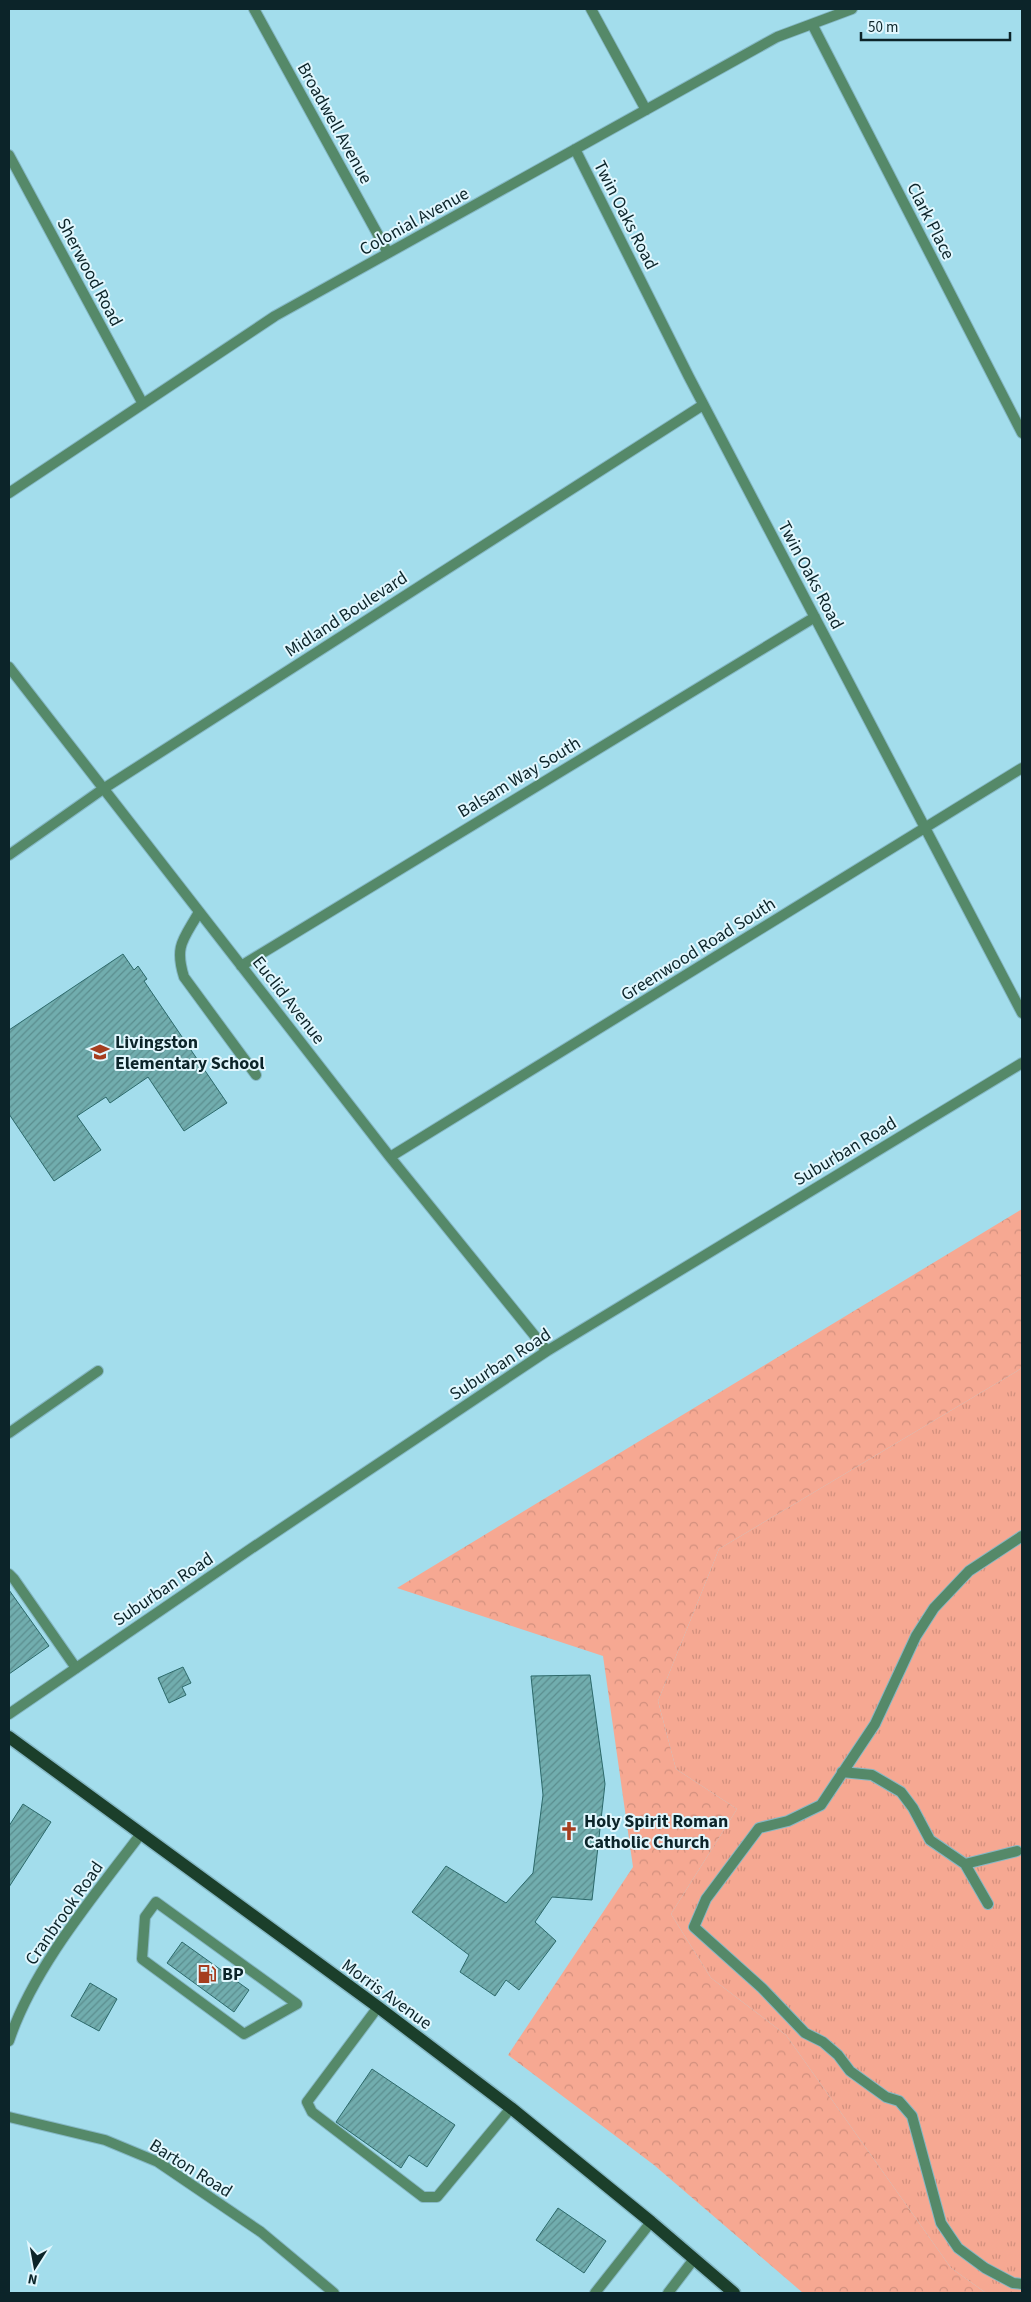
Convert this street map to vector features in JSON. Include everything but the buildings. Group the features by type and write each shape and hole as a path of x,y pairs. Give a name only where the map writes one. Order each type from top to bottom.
{"main road":[{"name":"Morris Avenue","path":"9,1737 140,1835 378,2007 511,2108 651,2222 734,2293"}],"street":[{"name":"Broadwell Avenue","path":"254,9 388,253"},
{"path":"590,9 646,110"},
{"name":"Colonial Avenue","path":"9,493 274,316 777,37 852,9"},
{"name":"Clark Place","path":"812,24 1022,433"},
{"name":"Twin Oaks Road","path":"575,150 703,405 1022,1012"},
{"name":"Sherwood Road","path":"9,155 143,404"},
{"name":"Midland Boulevard","path":"9,855 104,789 703,405"},
{"name":"Balsam Way South","path":"241,966 815,616"},
{"name":"Euclid Avenue","path":"9,667 390,1157 547,1351"},
{"name":"Greenwood Road South","path":"390,1157 1022,768"},
{"path":"199,912 180,945 178,958 184,977 256,1075"},
{"name":"Suburban Road","path":"9,1714 255,1546 547,1351 1022,1063"},
{"path":"9,1433 98,1371"},
{"path":"1022,1536 969,1571 934,1608 916,1636 875,1724 821,1805 788,1821 759,1828 706,1899 694,1927 756,1982 805,2033 823,2042 850,2071 886,2097 899,2101 912,2116 941,2223 958,2248 985,2268 1013,2283 1022,2284"},
{"path":"9,1574 76,1668"},
{"path":"842,1772 872,1775 901,1792 913,1808 930,1840 965,1864 988,1904"},
{"name":"Cranbrook Road","path":"9,2041 15,2021 37,1978 102,1884 140,1835"},
{"path":"965,1864 1017,1851"},
{"path":"156,1902 184,1923 297,2004 244,2034 142,1960 145,1917 156,1902"},
{"path":"378,2007 307,2102 312,2112 415,2191 423,2197 437,2197 511,2108"},
{"name":"Barton Road","path":"9,2117 105,2140 158,2162 261,2232 334,2293"},
{"path":"595,2293 651,2222"},
{"path":"668,2293 694,2259"}],"green space":[{"path":"1022,1209 1022,1368 719,1549 658,1701 676,1769 737,1809 671,1914 711,1978 786,2035 951,2268 986,2293 803,2293 654,2165 508,2055 633,1867 603,1656 397,1588"},
{"path":"1022,1368 1022,2293 986,2293 951,2268 786,2035 711,1978 671,1914 737,1809 676,1769 658,1701 719,1549"}],"place":[{"name":"Livingston Elementary School","path":"100,1052"},
{"name":"Holy Spirit Roman Catholic Church","path":"569,1831"},
{"name":"BP","path":"207,1974"}]}
